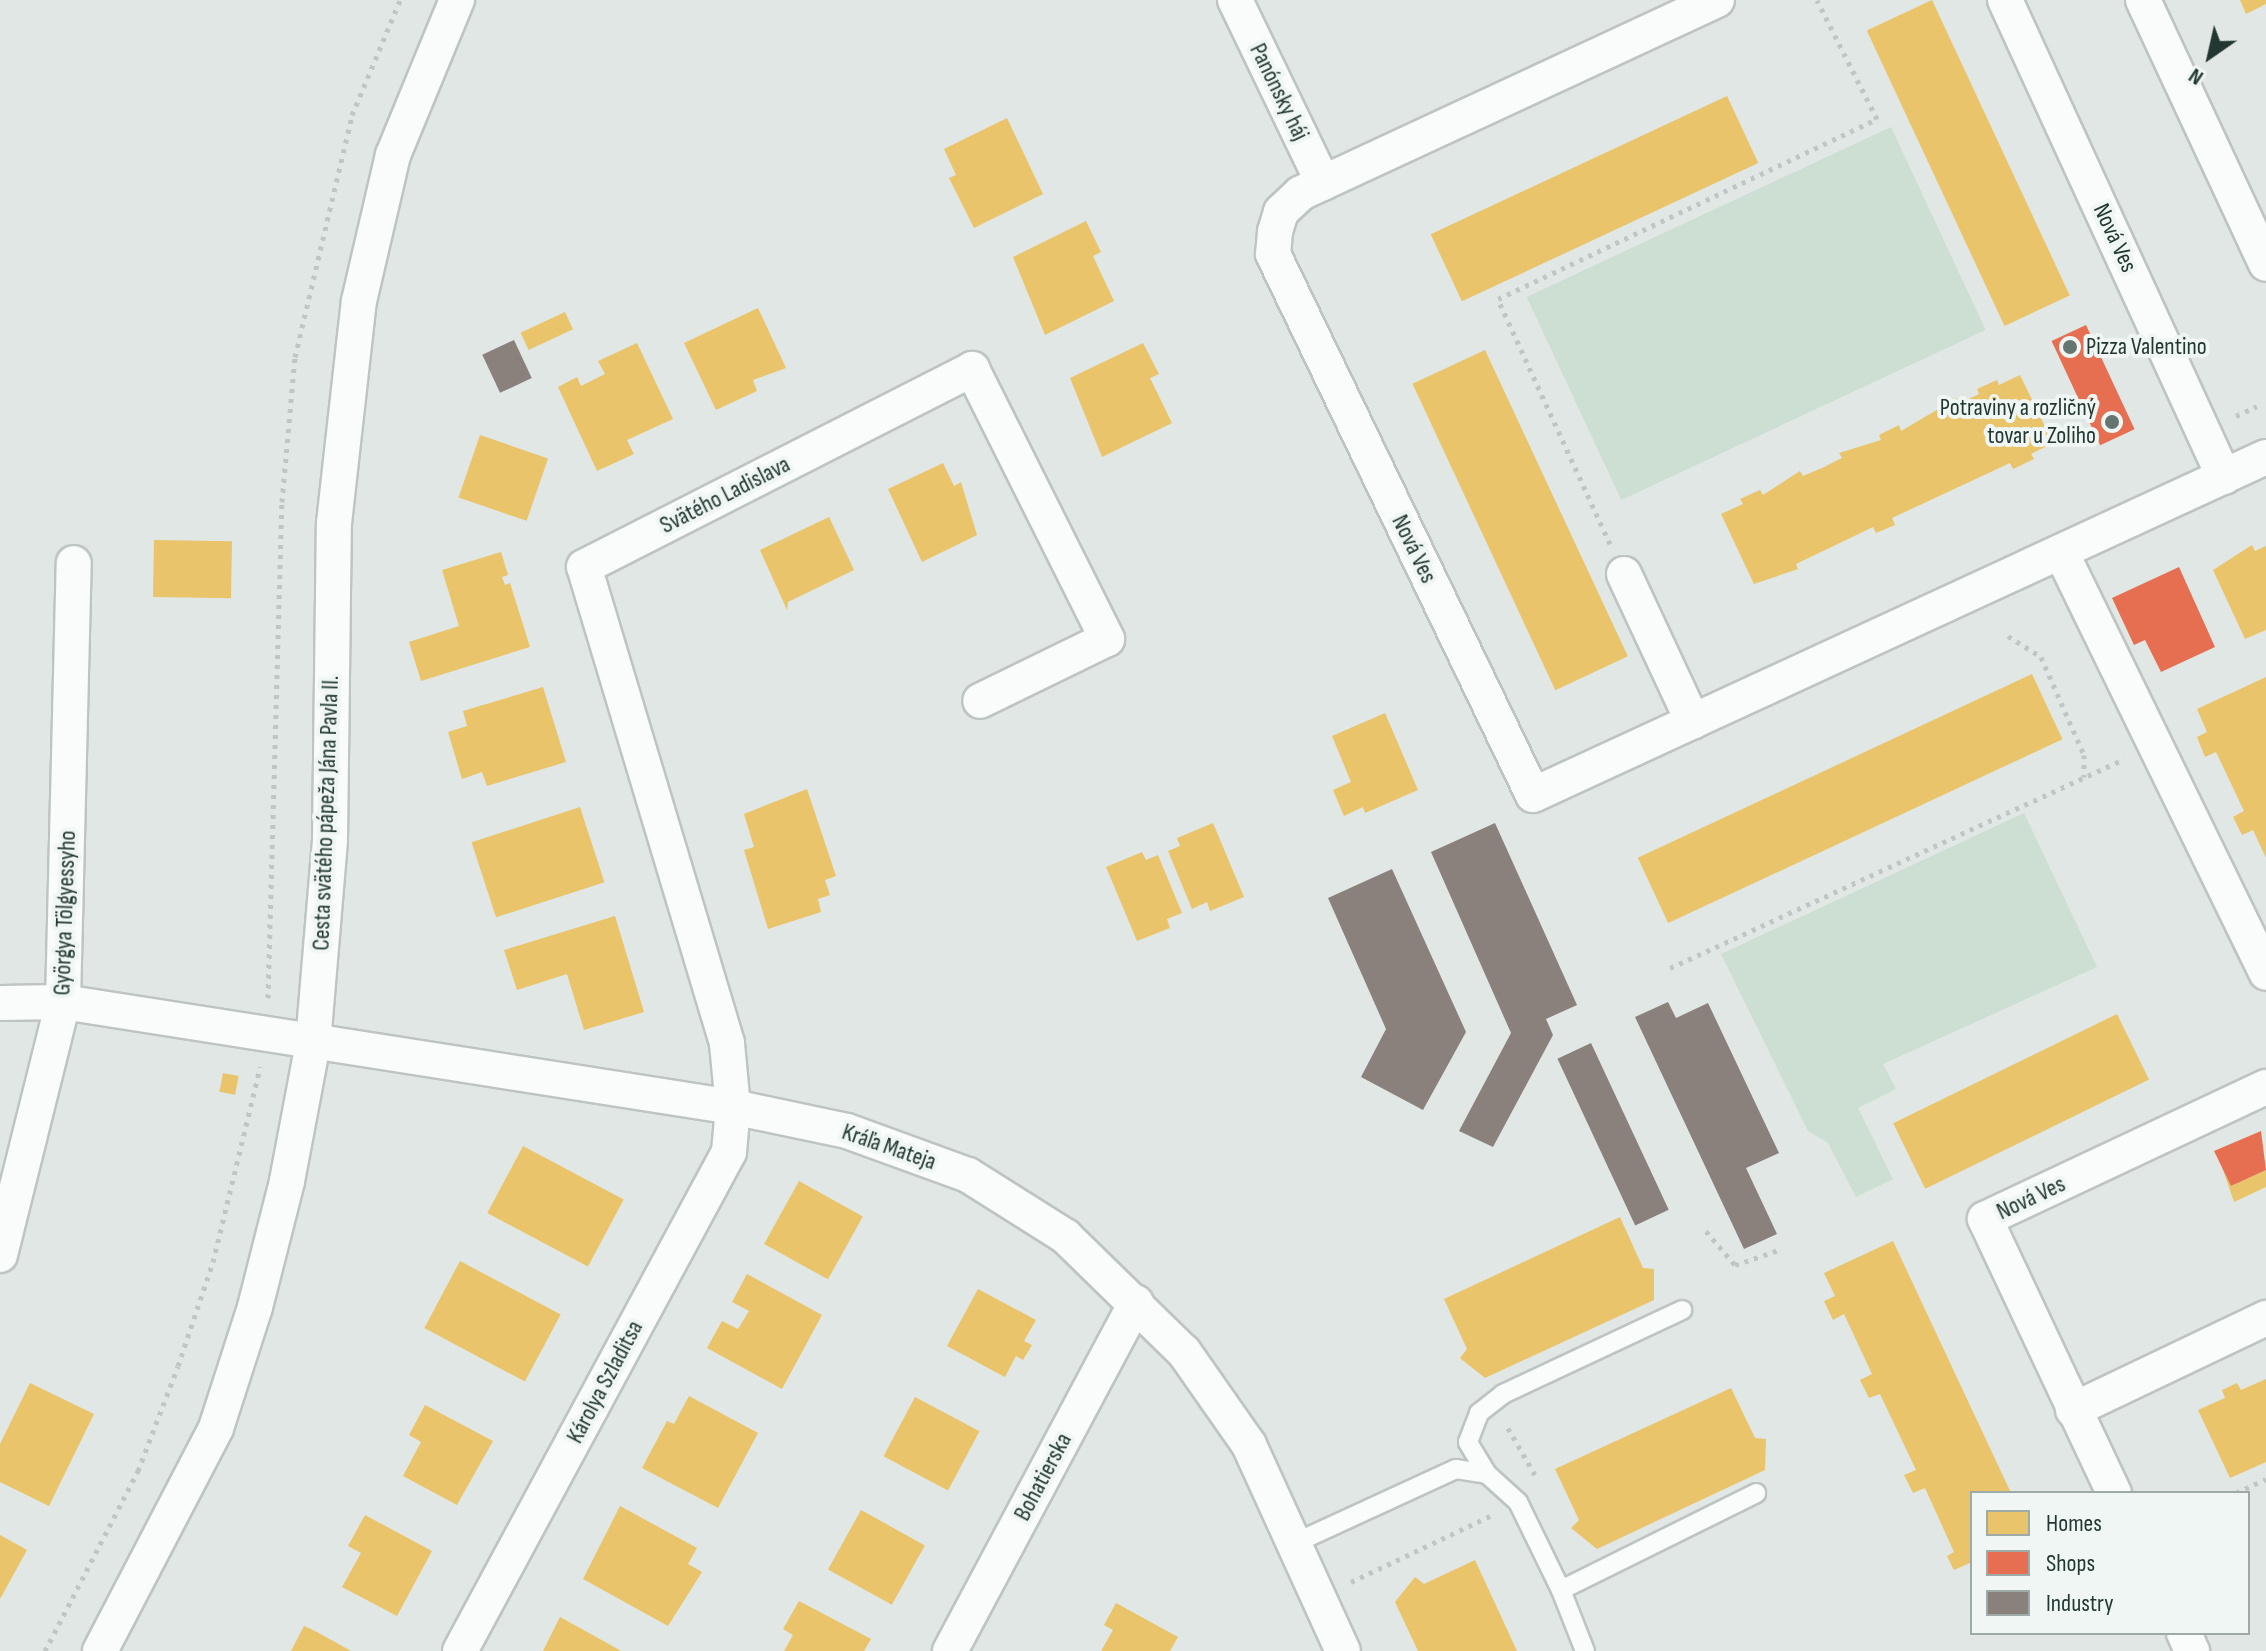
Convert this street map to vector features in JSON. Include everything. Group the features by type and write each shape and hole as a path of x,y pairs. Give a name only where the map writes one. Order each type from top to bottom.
{"street":[{"name":"Cesta svätého pápeža Jána Pavla II.","path":"100,1651 216,1428 255,1307 313,1043 330,840 334,523 359,301 393,155 457,0"},
{"name":"Panónsky háj","path":"1235,0 1323,183"},
{"name":"Nová Ves","path":"1717,0 1323,183 1281,212 1273,254 1533,795 2062,554 2266,457"},
{"name":"Nová Ves","path":"2005,0 2224,477"},
{"path":"2143,0 2266,264"},
{"name":"Svätého Ladislava","path":"733,1107 727,1043 584,567 972,369 1107,639 980,701"},
{"path":"2062,554 2266,973"},
{"name":"Györgya Tölgyessyho","path":"0,1255 63,1002 74,563"},
{"path":"1624,574 1693,722"},
{"name":"Kráľa Mateja","path":"0,1003 63,1002 733,1107 847,1131 968,1175 1065,1236 1184,1352 1249,1445 1343,1651"},
{"name":"Nová Ves","path":"2113,1491 1985,1219 2266,1087"},
{"name":"Károlya Szladitsa","path":"460,1651 729,1152 733,1107"},
{"name":"Bohatierska","path":"950,1651 1136,1302"},
{"path":"2073,1410 2266,1318"}],"lane":[{"path":"1585,1651 1561,1590 1518,1502 1487,1474 1468,1442 1479,1413 1495,1400 1682,1310"},
{"path":"1295,1543 1456,1469 1487,1474"},
{"path":"1561,1590 1756,1493"}],"path":[{"path":"1624,574 1498,299 1877,119 1817,0"},
{"path":"2008,636 2041,657 2084,755 2084,777"},
{"path":"1670,968 2155,745"},
{"path":"45,1651 138,1471 178,1366 213,1262 262,1058"},
{"path":"1706,1231 1735,1265 1779,1250"},
{"path":"1495,1400 1538,1479"},
{"path":"2240,1491 2266,1479"}],"green space":[{"path":"1891,127 1986,330 1621,500 1527,297"},
{"path":"2024,813 2097,967 1883,1064 1896,1089 1858,1108 1893,1179 1856,1197 1828,1143 1808,1131 1721,954"}],"building: Homes":[{"path":"1932,0 2070,295 2005,326 1867,30"},
{"path":"2240,0 2266,0 2266,4 2246,14"},
{"path":"1727,96 1758,163 1462,301 1431,234"},
{"path":"1007,118 1043,194 974,228 949,178 956,175 944,149"},
{"path":"1086,221 1101,252 1093,256 1114,301 1045,335 1013,257"},
{"path":"758,308 786,368 753,380 757,391 716,410 684,343"},
{"path":"565,312 573,329 529,350 521,333"},
{"path":"637,343 673,419 627,440 634,454 597,471 558,387 577,377 581,386 605,374 598,361"},
{"path":"1143,343 1159,374 1150,378 1172,423 1102,457 1070,378"},
{"path":"1485,350 1628,656 1555,690 1412,384"},
{"path":"2020,375 2053,443 2031,454 2034,459 2013,469 2010,463 1892,518 1895,525 1876,533 1873,527 1796,564 1798,569 1754,584 1721,514 1743,504 1740,499 1760,490 1763,495 1800,471 1803,476 1822,468 1842,458 1839,453 1881,440 1879,435 1899,425 1901,431 1957,398 1960,403 1979,394 1977,389 1997,380 1999,385"},
{"path":"480,435 548,458 527,521 459,497"},
{"path":"943,463 954,486 961,482 977,535 922,562 888,489"},
{"path":"829,517 854,570 788,602 787,610 760,550"},
{"path":"154,540 232,541 231,598 153,597"},
{"path":"2252,545 2255,551 2266,546 2266,630 2245,639 2213,570"},
{"path":"501,552 508,575 502,577 505,585 510,583 530,647 421,681 409,642 459,626 442,570"},
{"path":"2032,674 2062,739 1668,923 1638,858"},
{"path":"2266,677 2266,858 2253,830 2242,835 2233,817 2244,811 2216,752 2205,757 2197,737 2207,732 2197,709"},
{"path":"543,687 566,762 487,786 482,772 462,779 448,732 467,726 463,711"},
{"path":"1385,713 1418,790 1365,813 1363,807 1344,816 1333,790 1351,782 1332,736"},
{"path":"807,789 836,876 825,880 830,895 818,899 821,912 768,929 744,850 754,847 744,814"},
{"path":"580,807 604,882 496,917 472,842"},
{"path":"1213,823 1244,897 1210,911 1207,902 1192,909 1168,851 1180,846 1177,838"},
{"path":"1142,852 1146,860 1158,855 1182,913 1167,919 1170,928 1137,941 1106,867"},
{"path":"615,916 644,1012 584,1030 567,974 517,990 504,950"},
{"path":"2117,1014 2149,1080 1925,1189 1893,1123"},
{"path":"223,1073 239,1076 235,1095 219,1092"},
{"path":"523,1146 624,1200 588,1267 487,1213"},
{"path":"2221,1164 2231,1186 2266,1170 2266,1187 2234,1202"},
{"path":"799,1181 863,1216 828,1279 764,1244"},
{"path":"1620,1217 1643,1268 1654,1269 1654,1300 1485,1378 1460,1358 1467,1349 1444,1299"},
{"path":"1893,1241 2010,1491 1970,1491 1970,1563 1954,1570 1947,1556 1954,1552 1925,1488 1913,1493 1904,1475 1916,1470 1880,1394 1869,1398 1860,1380 1872,1374 1844,1314 1833,1320 1824,1301 1835,1296 1824,1273"},
{"path":"460,1261 561,1315 525,1382 424,1328"},
{"path":"747,1274 822,1315 782,1389 707,1348 722,1321 738,1329 749,1311 732,1302"},
{"path":"978,1289 1036,1320 1024,1341 1032,1345 1023,1360 1016,1356 1005,1377 947,1346"},
{"path":"2266,1379 2266,1462 2230,1478 2198,1410 2225,1398 2222,1390 2237,1383 2241,1390"},
{"path":"30,1383 94,1414 49,1506 0,1482 0,1444"},
{"path":"1731,1388 1755,1438 1766,1439 1765,1470 1597,1549 1571,1528 1579,1520 1555,1469"},
{"path":"689,1396 758,1433 718,1508 642,1468 667,1421 674,1424"},
{"path":"915,1397 979,1431 948,1490 884,1456"},
{"path":"425,1405 493,1441 457,1505 403,1476 421,1442 409,1435"},
{"path":"620,1506 697,1548 688,1564 702,1572 668,1626 583,1579"},
{"path":"861,1510 925,1545 892,1605 828,1569"},
{"path":"365,1515 432,1551 397,1616 342,1587 361,1553 348,1546"},
{"path":"0,1535 27,1550 0,1599"},
{"path":"1475,1560 1517,1651 1418,1651 1395,1602 1415,1577 1424,1584"},
{"path":"799,1601 871,1639 864,1651 784,1651 793,1635 783,1629"},
{"path":"1116,1603 1178,1637 1170,1651 1101,1651 1113,1630 1104,1625"},
{"path":"560,1617 607,1643 621,1651 543,1651"},
{"path":"304,1626 317,1632 351,1651 291,1651"}],"building: Shops":[{"path":"2086,325 2135,429 2100,445 2052,341"},
{"path":"2179,567 2215,647 2161,672 2145,640 2134,645 2112,598"},
{"path":"2261,1131 2266,1170 2231,1186 2214,1151"}],"building: Industry":[{"path":"514,340 532,378 500,393 482,355"},
{"path":"1495,823 1577,1005 1546,1019 1553,1035 1493,1147 1459,1131 1511,1033 1431,852"},
{"path":"1392,869 1466,1032 1423,1110 1361,1077 1386,1029 1328,898"},
{"path":"1668,1002 1676,1018 1708,1003 1779,1153 1746,1168 1777,1234 1744,1249 1635,1017"},
{"path":"1591,1043 1669,1210 1635,1225 1557,1059"}],"place":[{"name":"Pizza Valentino","path":"2070,347"},
{"name":"Potraviny a rozličný tovar u Zoliho","path":"2112,422"}]}
